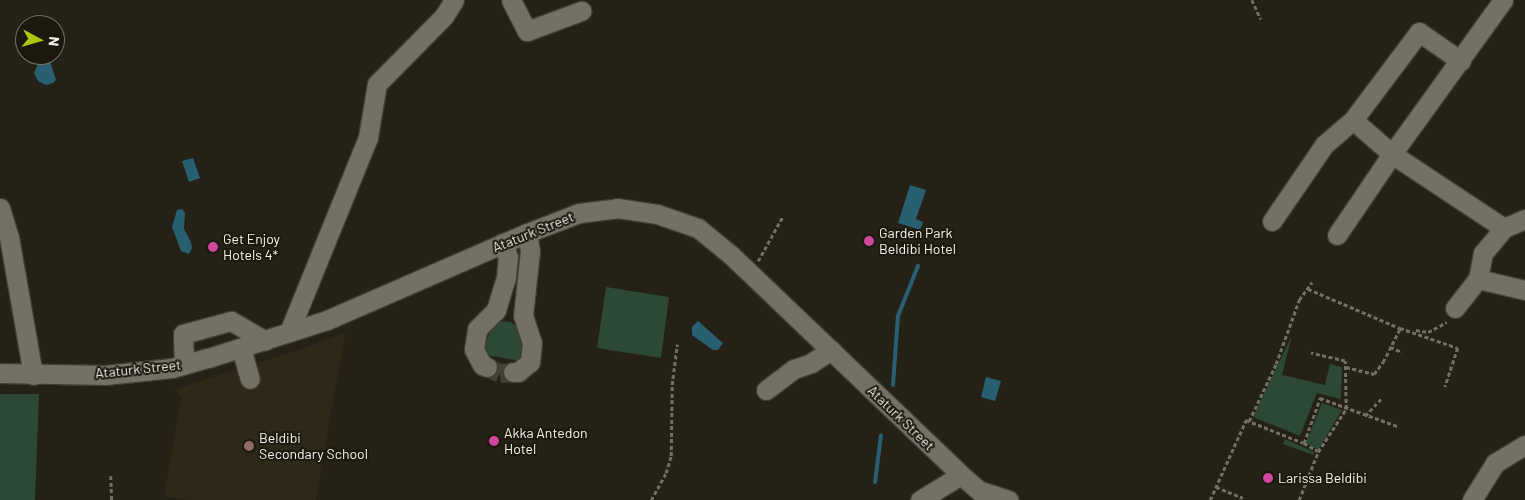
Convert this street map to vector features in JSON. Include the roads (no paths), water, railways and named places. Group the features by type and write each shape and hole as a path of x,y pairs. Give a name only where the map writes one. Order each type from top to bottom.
{"street":[{"path":"289,332 368,137 377,84 444,16 454,0"},
{"path":"511,0 527,31 581,11"},
{"path":"1337,235 1392,154 1461,61 1503,0"},
{"path":"1272,221 1324,145 1353,120 1419,32 1461,61"},
{"path":"1353,120 1392,154 1504,228"},
{"path":"0,208 9,237 33,375"},
{"name":"Ataturk Street","path":"0,373 105,375 184,364 265,341 327,320 503,243 579,213 617,208 658,214 698,228 751,273 961,475 985,495 1009,500"},
{"path":"1455,308 1478,279 1483,253 1504,228 1525,219"},
{"path":"513,372 518,372 530,362 532,343 523,316 530,251 527,233"},
{"path":"487,367 482,365 474,349 477,329 496,310 506,278 508,257 503,243"},
{"path":"1478,279 1525,290"},
{"path":"184,364 183,334 231,321 265,341"},
{"path":"241,348 250,379"},
{"path":"766,390 794,368 812,363 831,350"},
{"path":"1472,500 1495,463 1525,445"},
{"path":"920,500 961,475"}],"water":[{"path":"38,65 51,65 56,80 46,85 38,81 34,73"},
{"path":"193,158 200,178 189,182 182,161"},
{"path":"910,185 926,190 916,219 923,222 920,230 898,223"},
{"path":"182,209 185,213 184,229 192,248 189,254 181,251 172,227 177,210"},
{"path":"698,321 723,343 718,350 713,350 692,335 692,327"},
{"path":"986,377 1001,381 995,401 981,397"}],"waterway":[{"path":"893,385 898,316 918,266"},
{"path":"875,482 881,435"}],"tunnel":[{"path":"487,367 500,373 513,372"}],"place":[{"name":"Garden Park Beldibi Hotel","path":"869,241"},
{"name":"Get Enjoy Hotels 4*","path":"213,247"},
{"name":"Akka Antedon Hotel","path":"494,441"},
{"name":"Beldibi Secondary School","path":"249,446"},
{"name":"Larissa Beldibi","path":"1268,478"}]}
